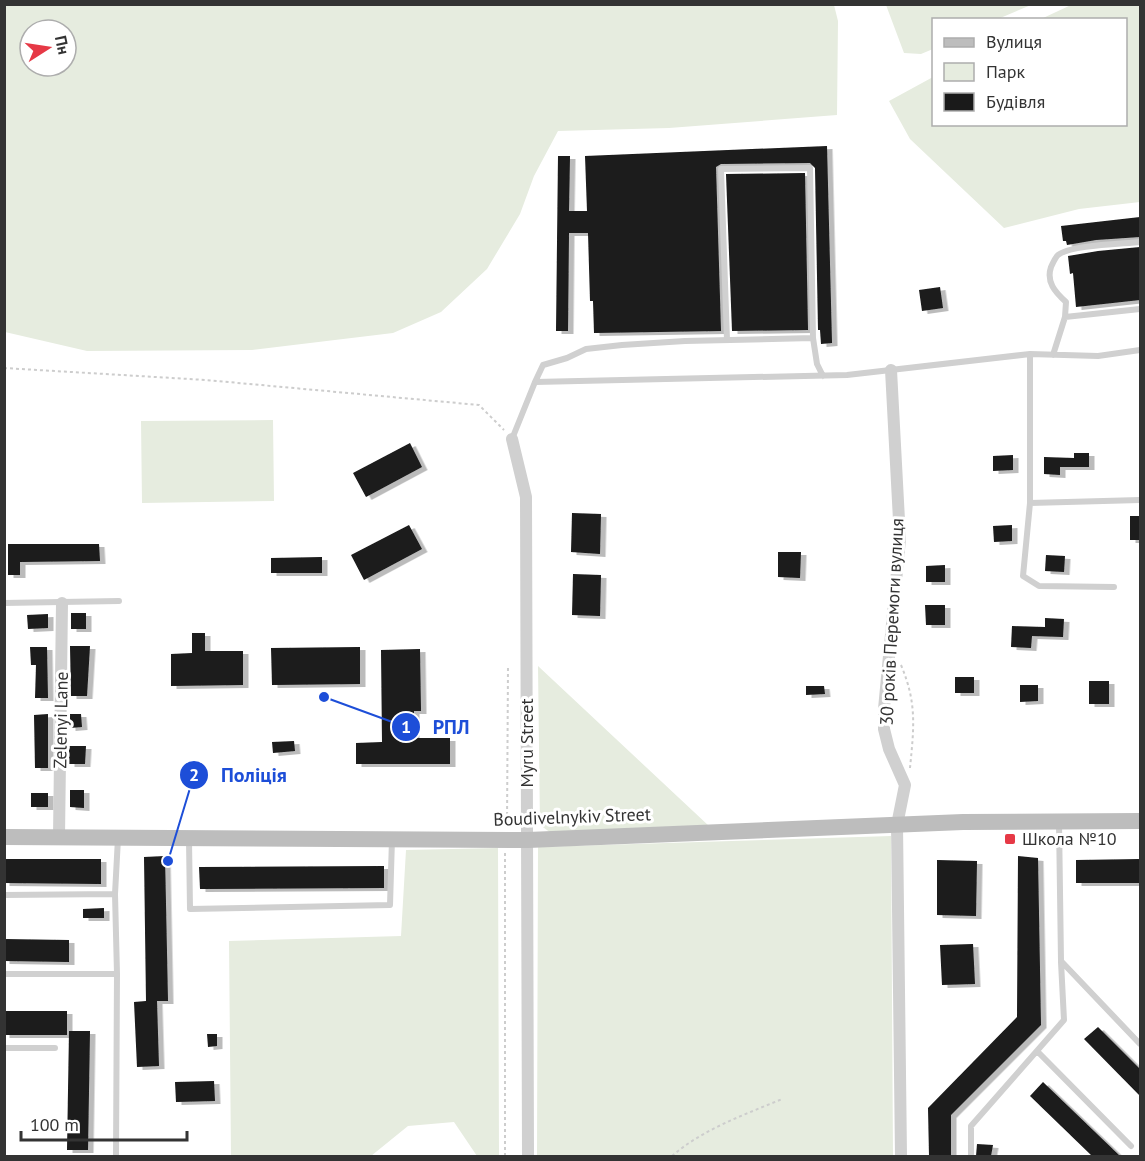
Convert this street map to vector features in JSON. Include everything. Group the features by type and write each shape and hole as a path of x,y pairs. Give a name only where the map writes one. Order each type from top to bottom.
{"street":[{"name":"30 років Перемоги вулиця","path":"891,370 900,539 884,729 889,749 905,785"},
{"name":"Myru Street","path":"512,439 526,497 528,1156"},
{"name":"Zelenyi Lane","path":"59,837 62,603"},
{"path":"901,1156 897,825 905,785"},
{"name":"Boudivelnykiv Street","path":"4,837 528,840 963,822 1140,821"}],"lane":[{"path":"727,340 721,170 810,168 813,338 817,364 823,376"},
{"path":"1053,355 1065,317 1066,302 1052,286 1048,274 1059,255 1074,248 1140,242"},
{"path":"1065,317 1140,309"},
{"path":"512,439 543,365 586,349 622,345 813,338"},
{"path":"535,382 823,376 1030,354 1098,356 1140,350"},
{"path":"1030,354 1030,503 1023,576 1039,586 1114,587"},
{"path":"1030,503 1140,500"},
{"path":"4,603 119,601"},
{"path":"971,1156 971,1126 1064,1020 1059,822"},
{"path":"116,1156 115,894 118,837"},
{"path":"189,838 190,909 390,905 392,838"},
{"path":"4,895 115,894"},
{"path":"1061,961 1140,1044"},
{"path":"4,974 117,974"},
{"path":"4,1048 55,1048"},
{"path":"1037,1052 1131,1146"}],"path":[{"path":"4,368 206,380 479,405 512,439"},
{"path":"899,662 910,686 914,718 909,772 905,785"},
{"path":"505,1156 505,851 507,840 508,665"},
{"path":"672,1156 696,1139 734,1119 782,1099"}],"green space":[{"path":"886,4 1031,5 1000,18 932,18 932,49 921,54 904,53"},
{"path":"4,5 834,5 838,21 837,115 669,128 558,131 534,176 520,214 487,269 441,312 393,333 252,350 87,351 5,332"},
{"path":"1071,5 1140,5 1140,202 1079,209 1004,228 910,139 889,101 932,78 932,126 1127,126 1127,18 1043,18"},
{"path":"273,420 274,501 142,503 141,421"},
{"path":"538,666 709,826 551,833 540,825"},
{"path":"891,836 893,1156 537,1156 538,847"},
{"path":"498,848 499,1156 477,1156 454,1122 408,1126 371,1156 231,1156 229,941 401,936 406,850"}],"building":[{"path":"827,146 832,343 821,344 820,330 818,330 815,168 810,163 721,164 716,167 721,331 594,333 593,301 590,301 588,233 569,233 568,331 556,331 558,156 570,156 569,211 587,211 585,156"},
{"path":"805,173 808,330 732,331 726,174"},
{"path":"1140,217 1140,237 1096,240 1067,245 1066,241 1063,241 1061,226"},
{"path":"1140,247 1140,300 1076,307 1073,273 1070,274 1068,256"},
{"path":"940,287 943,308 922,311 919,290"},
{"path":"410,443 422,467 366,497 353,473"},
{"path":"1074,453 1089,453 1089,467 1060,467 1060,475 1044,474 1044,457 1074,458"},
{"path":"1013,455 1013,470 993,471 993,456"},
{"path":"572,513 601,514 600,554 571,552"},
{"path":"1130,516 1140,516 1140,540 1130,540"},
{"path":"409,525 422,549 364,580 351,555"},
{"path":"1012,525 1012,541 994,542 993,526"},
{"path":"8,544 99,544 100,561 20,562 20,575 8,575"},
{"path":"778,552 801,552 800,578 778,577"},
{"path":"1046,555 1065,556 1064,572 1045,571"},
{"path":"322,557 322,573 271,573 271,558"},
{"path":"945,565 945,582 926,582 926,566"},
{"path":"573,574 601,575 600,616 572,615"},
{"path":"925,605 945,605 945,625 926,625"},
{"path":"71,613 86,613 86,629 71,629"},
{"path":"48,614 48,628 28,629 27,615"},
{"path":"1045,618 1064,619 1063,637 1032,636 1031,648 1011,647 1012,626 1045,627"},
{"path":"192,633 205,633 205,651 243,651 243,685 171,686 171,654 192,653"},
{"path":"70,646 90,646 87,696 71,696"},
{"path":"30,647 47,647 48,698 35,698 36,665 31,665"},
{"path":"360,647 360,684 272,685 271,648"},
{"path":"420,649 421,711 414,711 414,738 450,738 450,764 356,764 356,743 382,742 381,650"},
{"path":"955,677 974,677 974,693 955,693"},
{"path":"1089,681 1109,681 1109,704 1089,704"},
{"path":"1020,685 1038,685 1038,701 1020,702"},
{"path":"806,686 824,686 825,694 806,695"},
{"path":"48,714 48,768 35,768 34,715"},
{"path":"70,714 81,714 82,727 70,728"},
{"path":"294,741 295,751 273,753 272,742"},
{"path":"69,746 86,746 85,764 69,764"},
{"path":"70,790 84,790 84,808 70,807"},
{"path":"31,793 48,793 48,807 31,807"},
{"path":"165,856 168,1001 157,1001 159,1066 137,1067 134,1002 146,1001 144,857"},
{"path":"1018,856 1038,858 1041,1025 951,1115 951,1156 929,1156 928,1108 1017,1017"},
{"path":"4,859 101,859 101,884 4,883"},
{"path":"1140,859 1140,883 1076,883 1076,860"},
{"path":"937,860 977,861 976,916 937,915"},
{"path":"384,866 384,888 200,889 199,867"},
{"path":"104,908 104,918 83,918 83,909"},
{"path":"4,939 69,940 69,962 4,961"},
{"path":"973,944 975,984 942,985 940,945"},
{"path":"4,1011 67,1011 67,1035 4,1035"},
{"path":"1098,1027 1140,1069 1140,1096 1084,1039"},
{"path":"69,1031 90,1031 88,1150 67,1150"},
{"path":"207,1034 217,1034 217,1046 208,1047"},
{"path":"214,1081 215,1101 176,1102 175,1082"},
{"path":"1043,1082 1120,1156 1092,1156 1030,1096"},
{"path":"977,1144 993,1145 991,1156 976,1156"}],"place":[{"name":"РПЛ","path":"324,697"},
{"name":"Школа №10","path":"1010,839"},
{"name":"Поліція","path":"168,861"}]}
